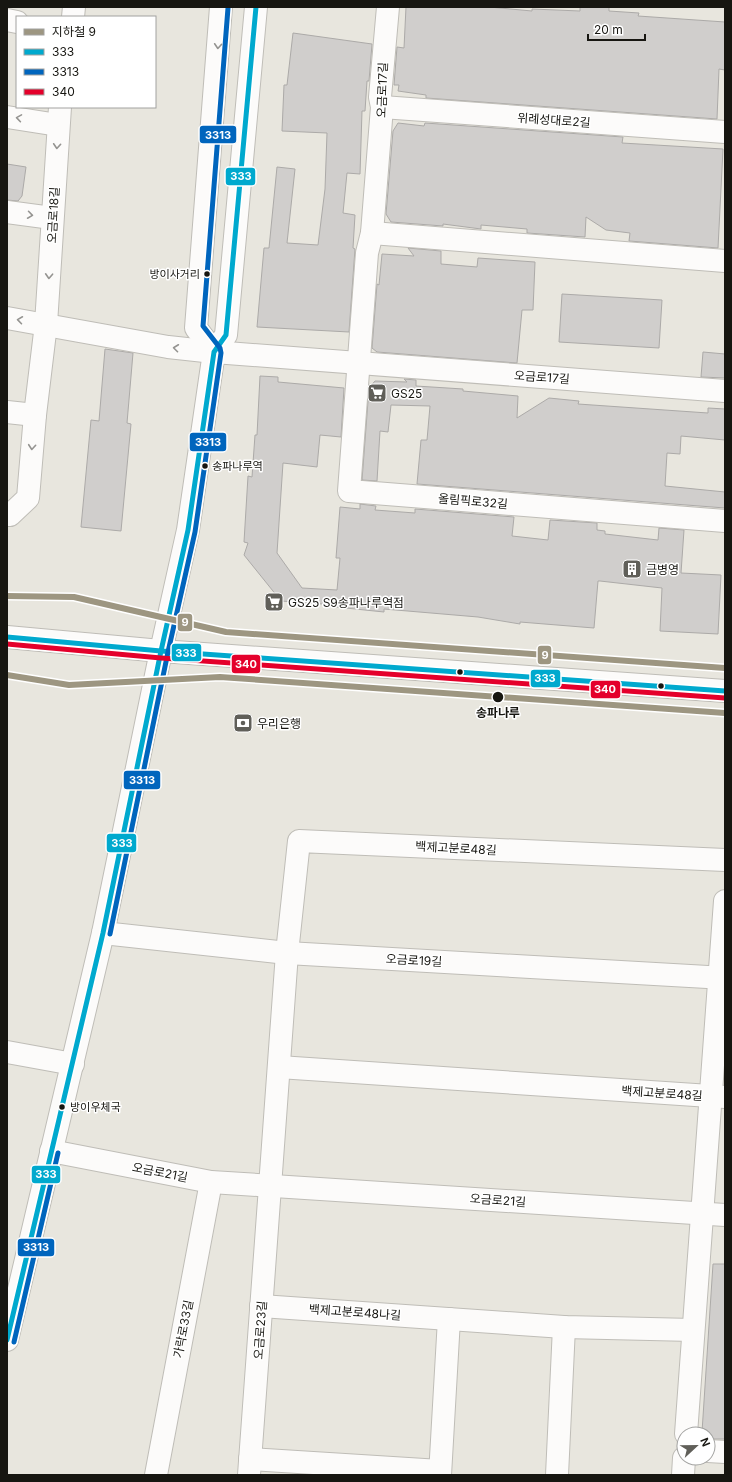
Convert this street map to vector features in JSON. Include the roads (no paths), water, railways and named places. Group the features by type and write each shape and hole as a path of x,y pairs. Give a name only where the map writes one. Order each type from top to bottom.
{"street":[{"path":"214,352 196,328 221,7"},
{"path":"7,1340 103,933 161,651 188,530 214,352 226,335 256,7"},
{"name":"오금로17길","path":"359,364 367,253 372,233 382,107 380,97 388,7"},
{"name":"위례성대로2길","path":"382,107 725,132"},
{"path":"7,117 59,116"},
{"name":"오금로18길","path":"8,514 28,498 35,415 46,324 59,116"},
{"path":"7,212 52,218"},
{"path":"372,233 725,261"},
{"path":"7,318 168,347 214,352"},
{"name":"오금로17길","path":"214,352 725,391"},
{"name":"올림픽로32길","path":"359,364 349,491 725,521"},
{"path":"7,412 35,415"},
{"path":"7,637 161,651 725,692"},
{"name":"백제고분로48길","path":"287,953 298,841 725,860"},
{"name":"백제고분로48길","path":"687,1426 701,1214 718,1096 725,901"},
{"name":"오금로19길","path":"103,933 287,953 722,978"},
{"path":"270,1185 287,953"},
{"path":"7,1052 72,1064"},
{"name":"백제고분로48길","path":"279,1067 718,1096"},
{"name":"오금로21길","path":"51,1151 211,1182 725,1215"},
{"name":"가락로33길","path":"156,1475 211,1182"},
{"name":"오금로23길","path":"250,1467 270,1185"},
{"name":"백제고분로48나길","path":"261,1306 564,1327 694,1330"},
{"path":"250,1467 440,1473 449,1319"},
{"path":"557,1475 564,1327"}],"metro line":[{"name":"9","path":"7,596 74,597 226,632 725,668"},
{"name":"9","path":"7,675 69,685 220,677 725,713"}],"place":[{"name":"방이사거리","path":"207,274"},
{"name":"GS25","path":"377,393"},
{"name":"송파나루역","path":"205,466"},
{"name":"금병영","path":"632,569"},
{"name":"GS25 S9송파나루역점","path":"274,602"},
{"name":"송파나루","path":"498,697"},
{"name":"우리은행","path":"243,723"},
{"name":"방이우체국","path":"62,1107"}]}
